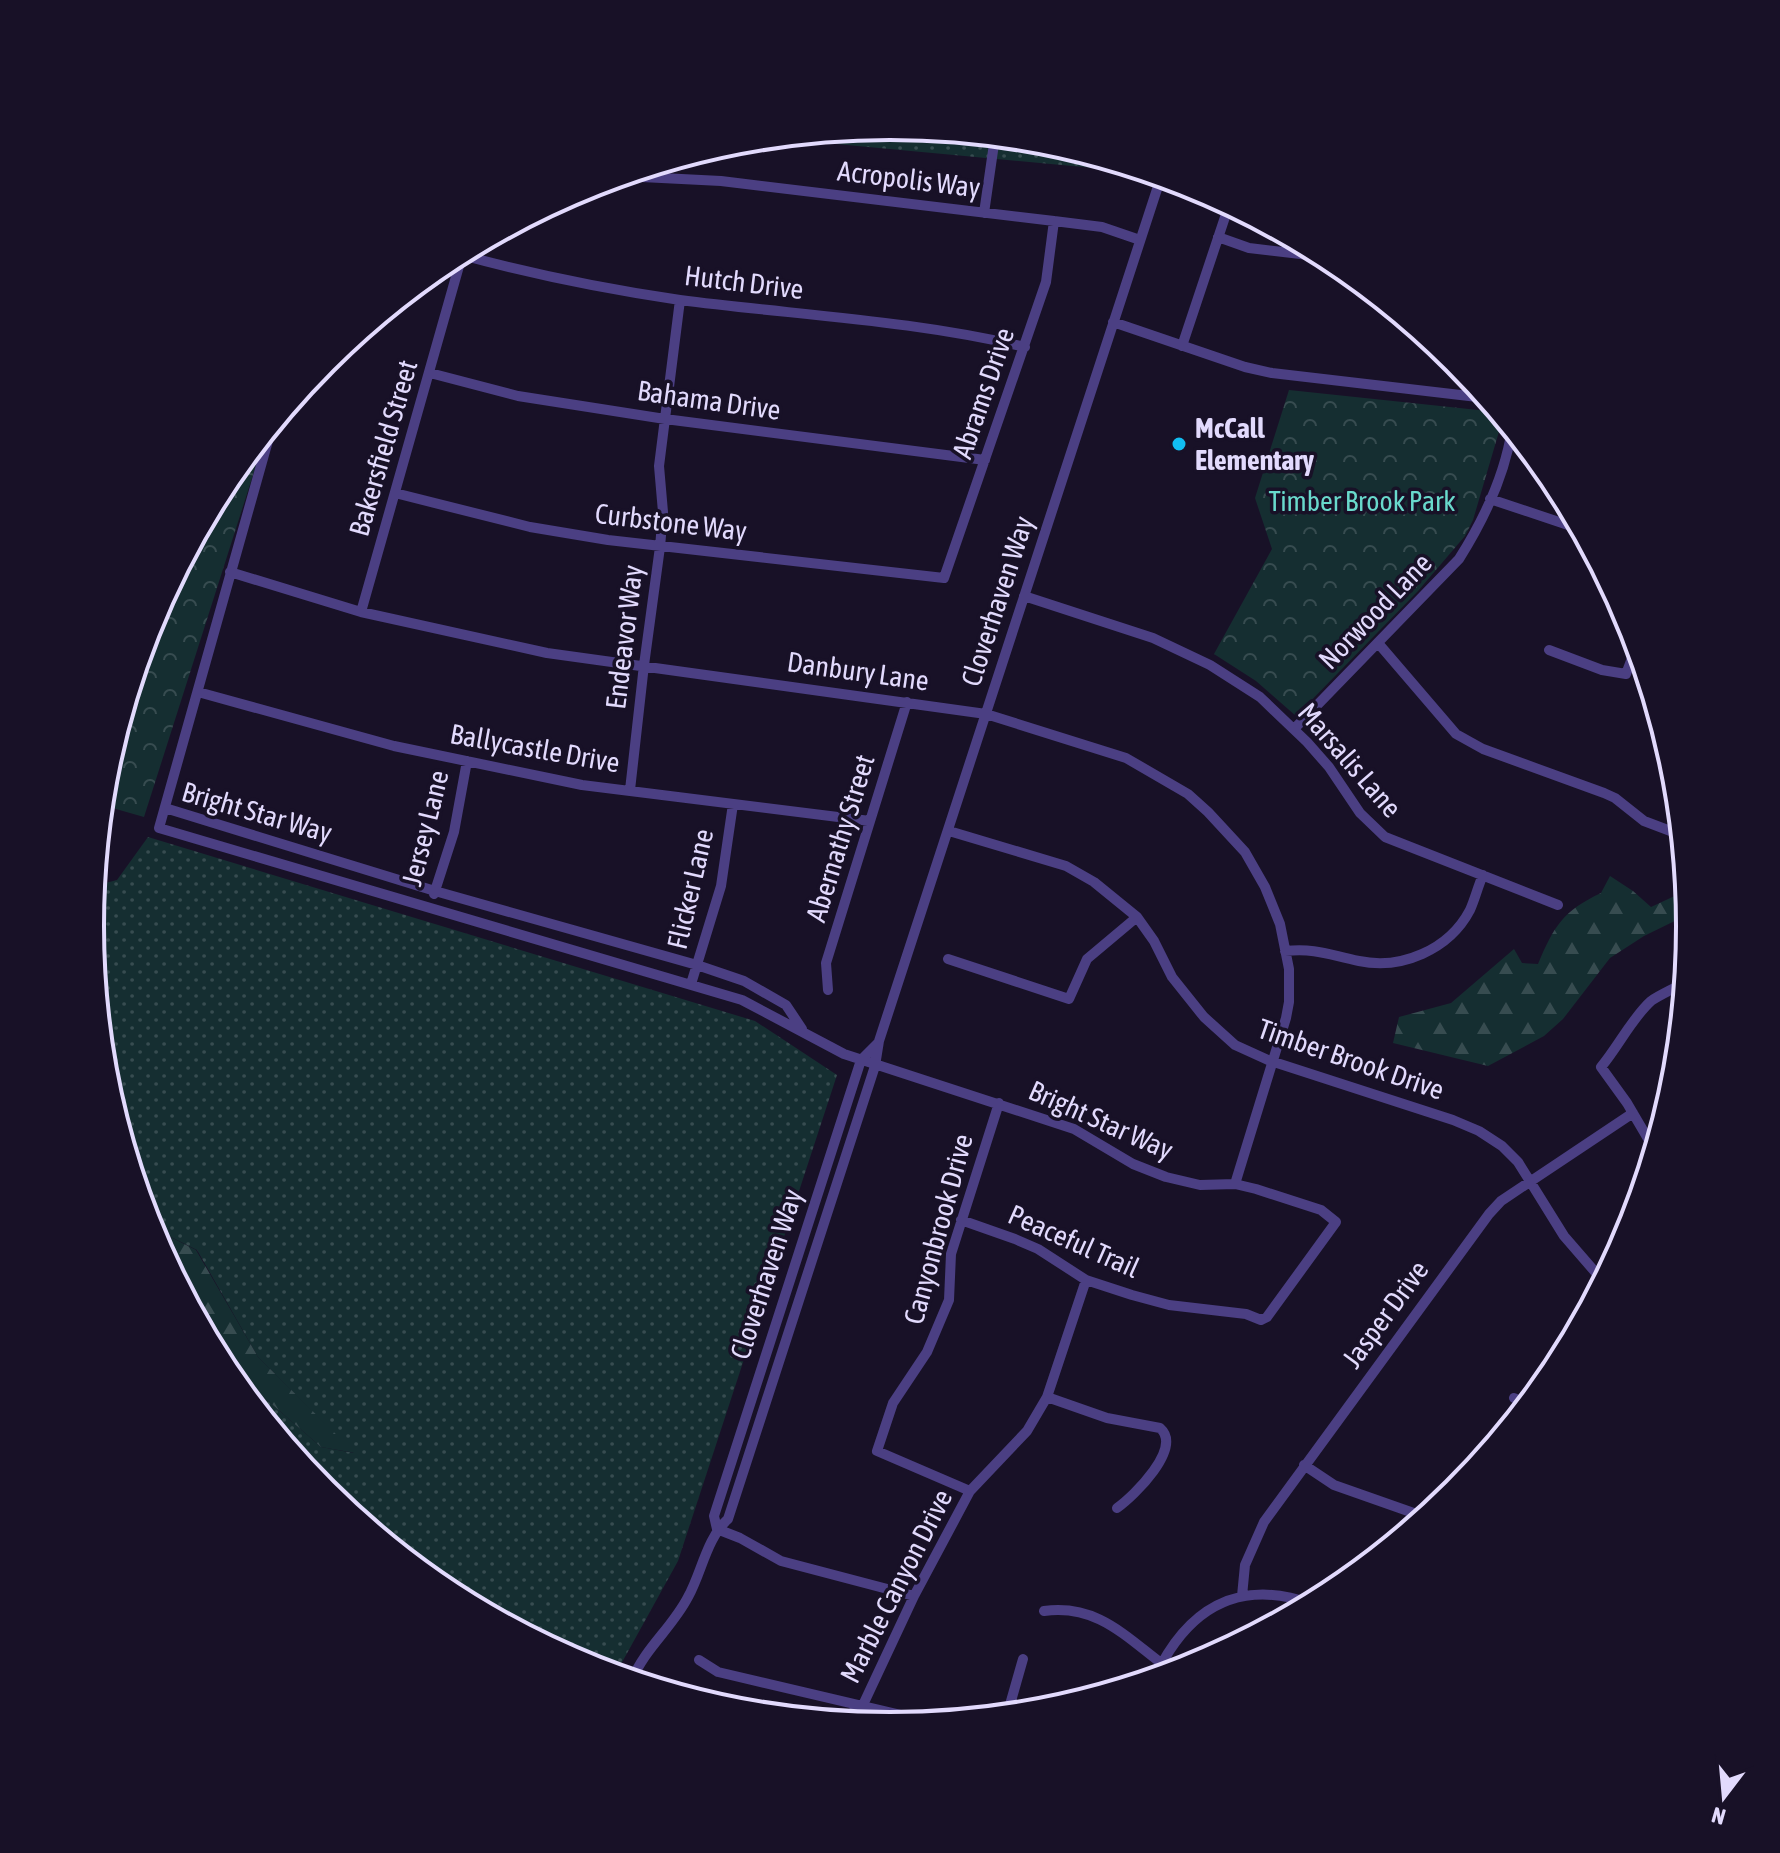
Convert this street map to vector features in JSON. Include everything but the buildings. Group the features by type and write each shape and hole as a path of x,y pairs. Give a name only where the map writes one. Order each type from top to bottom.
{"street":[{"path":"984,213 994,147"},
{"name":"Acropolis Way","path":"652,178 721,181 1102,227 1140,240"},
{"name":"Cloverhaven Way","path":"637,1671 651,1644 676,1617 689,1597 717,1529 728,1519 875,1066 879,1041 1158,187"},
{"path":"1182,346 1225,216"},
{"name":"Abrams Drive","path":"944,578 1046,282 1054,221"},
{"path":"1218,237 1249,248 1295,253"},
{"name":"Hutch Drive","path":"477,258 538,274 680,300 933,328 1025,347"},
{"name":"Bakersfield Street","path":"361,612 457,271"},
{"name":"Endeavor Way","path":"630,790 660,547 663,512 659,466 680,300"},
{"path":"1113,322 1272,373 1470,396"},
{"name":"Bahama Drive","path":"430,373 518,396 665,419 985,460"},
{"name":"Norwood Lane","path":"1294,729 1459,559 1478,529 1510,443"},
{"path":"165,808 266,449"},
{"name":"Curbstone Way","path":"395,493 530,527 660,547 944,578"},
{"path":"1490,499 1565,524"},
{"name":"Danbury Lane","path":"230,572 361,612 547,653 986,714 1146,767 1188,794 1226,830 1246,854 1265,887 1280,924 1289,969 1289,1002 1235,1184"},
{"name":"Marsalis Lane","path":"1024,596 1153,638 1184,652 1260,697 1329,767 1360,813 1385,837 1558,905"},
{"path":"1378,643 1446,724 1469,741 1607,794 1644,821 1670,831"},
{"path":"1549,650 1602,670 1626,674 1630,663"},
{"name":"Ballycastle Drive","path":"198,692 394,746 582,785 870,821"},
{"name":"Abernathy Street","path":"828,990 826,963 907,702"},
{"name":"Jersey Lane","path":"430,907 454,832 467,761"},
{"name":"Flicker Lane","path":"691,984 721,886 733,804"},
{"name":"Bright Star Way","path":"803,1031 786,1005 744,981 165,808 159,828 742,1000 844,1054 1074,1129 1133,1164 1166,1177 1200,1185 1235,1184 1321,1210 1336,1222 1267,1317 1261,1320"},
{"name":"Timber Brook Drive","path":"949,831 1066,866 1094,882 1137,917 1154,941 1172,977 1204,1017 1235,1045 1271,1061 1479,1131 1502,1146 1532,1180 1564,1236 1596,1273"},
{"path":"1285,951 1320,950 1373,963 1408,960 1434,948 1456,930 1471,908 1483,875"},
{"path":"948,959 1069,999 1087,959 1137,917"},
{"path":"1647,1137 1601,1067 1651,1001 1673,989"},
{"name":"Cloverhaven Way","path":"717,1529 714,1516 861,1060 879,1041"},
{"name":"Canyonbrook Drive","path":"970,1491 877,1451 893,1403 927,1352 949,1300 951,1254 999,1103"},
{"name":"Jasper Drive","path":"1242,1596 1249,1551 1264,1522 1489,1214 1501,1201 1633,1113"},
{"name":"Peaceful Trail","path":"961,1220 1038,1249 1086,1280 1169,1305 1246,1314 1261,1320"},
{"name":"Marble Canyon Drive","path":"862,1711 914,1596 970,1491 1027,1431 1047,1397 1086,1280"},
{"path":"1047,1397 1107,1418 1160,1428 1166,1434 1167,1443 1149,1477 1135,1496 1117,1508"},
{"path":"1514,1398 1518,1400"},
{"path":"1304,1465 1334,1485 1413,1513"},
{"path":"717,1529 781,1561 914,1596"},
{"path":"1044,1611 1067,1608 1092,1616 1115,1628 1161,1663 1191,1623 1210,1608 1242,1596 1268,1593 1297,1599"},
{"path":"1010,1703 1023,1659"},
{"path":"699,1660 718,1672 885,1712"},
{"name":"Marble Canyon Drive","path":"855,1711 862,1707"}],"green space":[{"path":"890,140 941,142 993,147 1098,168 827,143"},
{"name":"Timber Brook Park","path":"1289,390 1483,411 1499,430 1473,520 1465,536 1418,591 1296,716 1256,681 1214,654 1272,549 1255,498"},
{"path":"258,459 144,817 113,808 131,723 146,674 185,579 209,533"},
{"path":"148,837 755,1021 837,1075 678,1561 621,1665 589,1653 497,1607 412,1550 334,1482 299,1445 255,1389 321,1447 354,1453 258,1357 197,1250 168,1235 164,1227 131,1130 111,1029 104,926 106,883 117,880"},
{"path":"1610,876 1651,907 1675,896 1676,920 1610,958 1563,1019 1544,1036 1488,1066 1393,1043 1399,1017 1451,1003 1514,949 1522,963 1538,964 1561,921 1577,906 1601,893"},
{"path":"168,1236 196,1250 258,1357 355,1453 321,1447 255,1389 209,1319"}],"place":[{"name":"McCall Elementary","path":"1179,444"}]}
